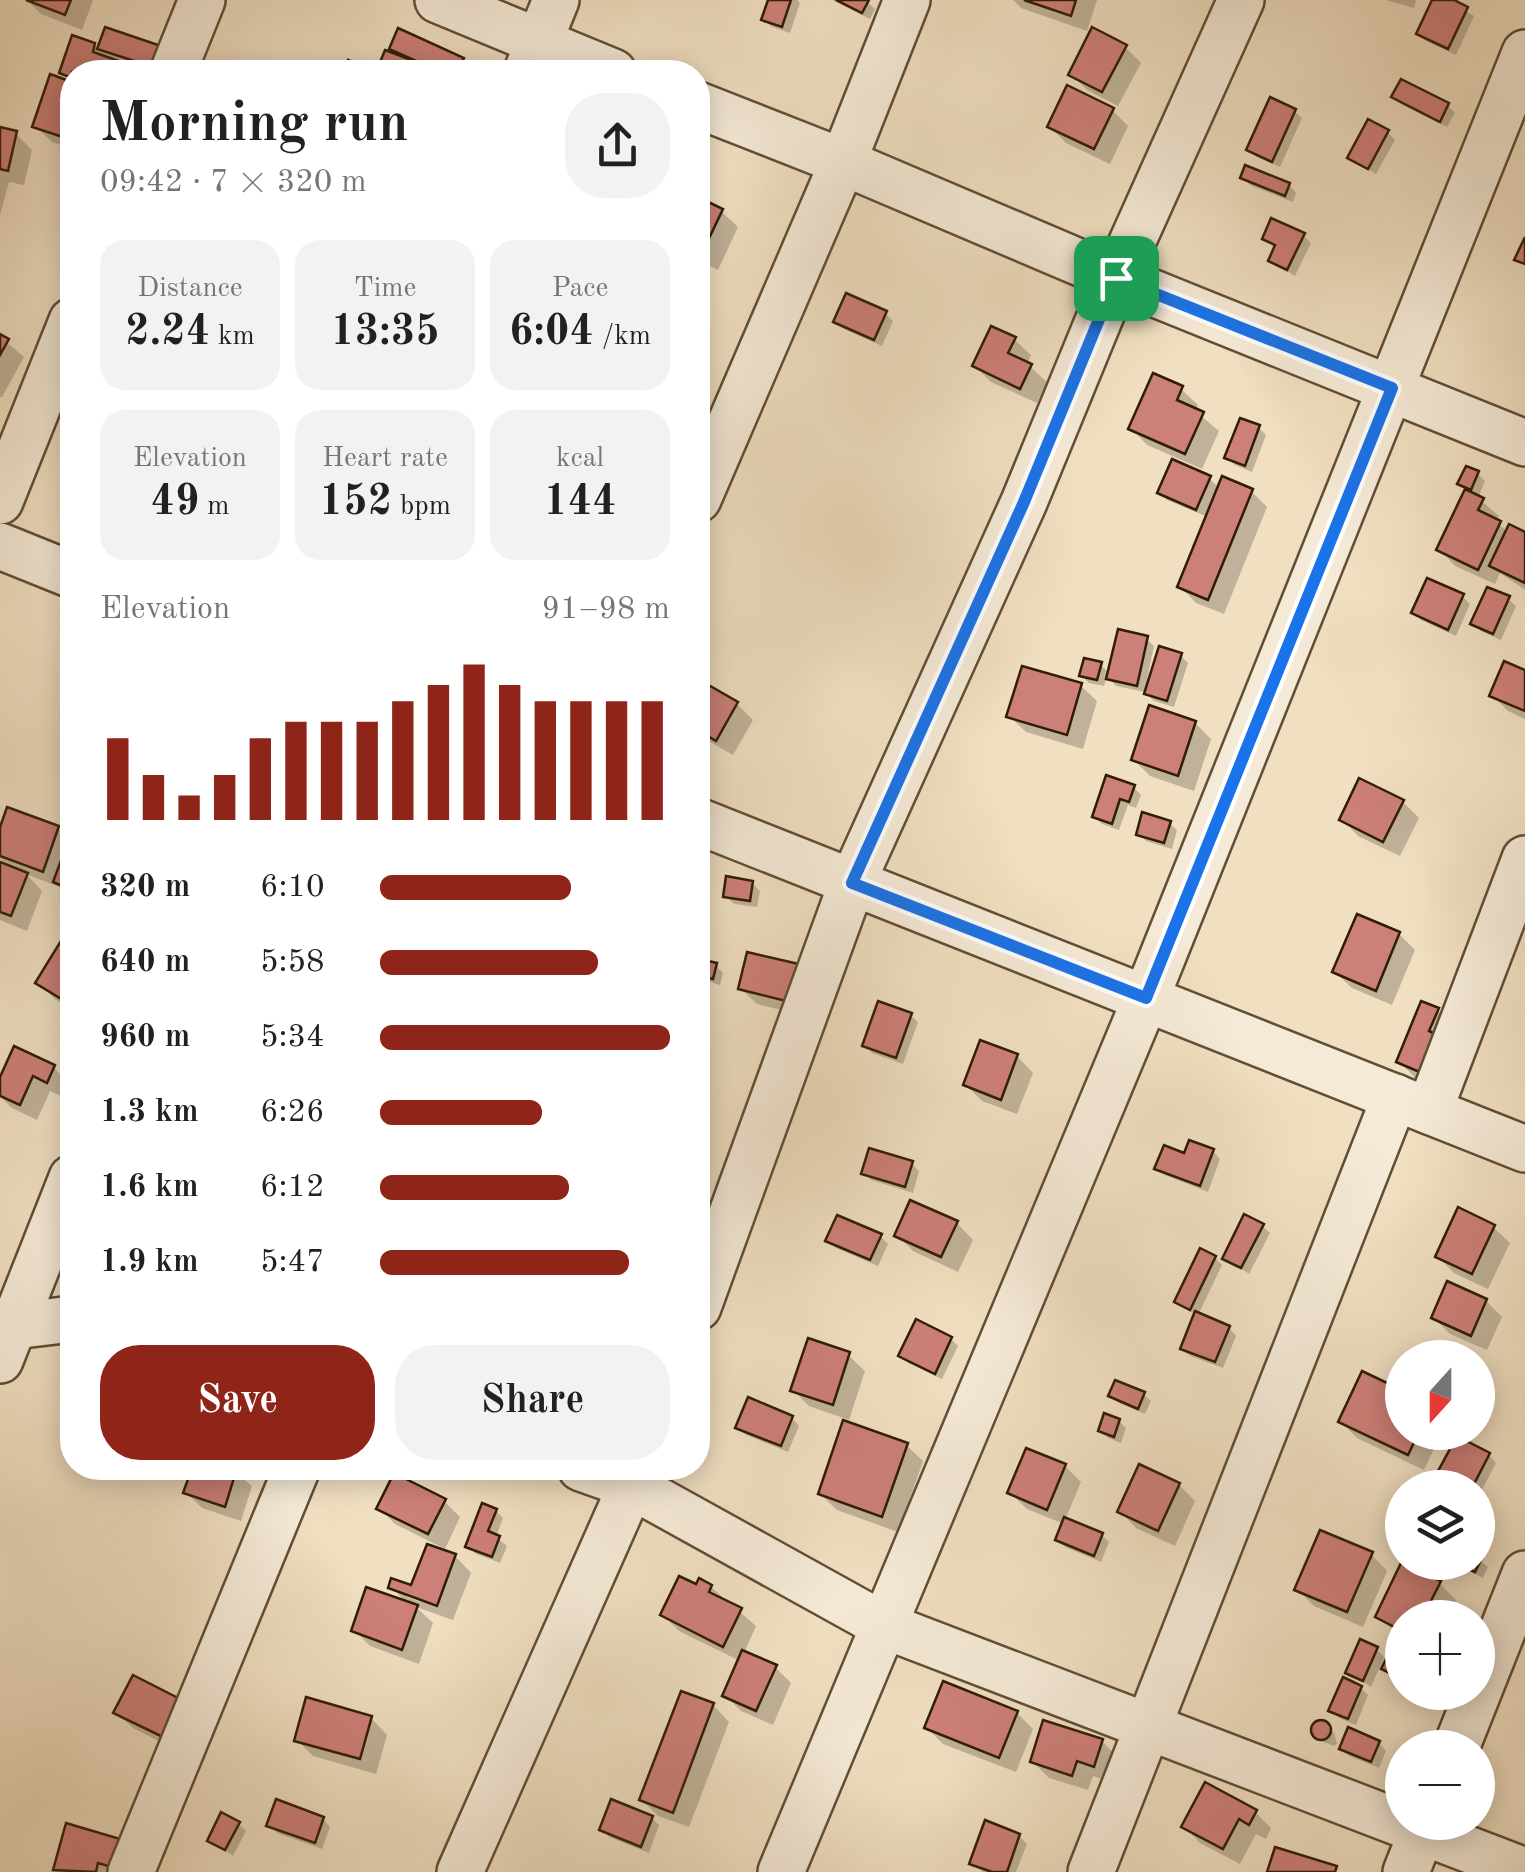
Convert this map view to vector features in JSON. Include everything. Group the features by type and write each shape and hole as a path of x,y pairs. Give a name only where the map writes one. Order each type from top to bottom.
{"street":[{"path":"178,60 202,0"},
{"path":"438,0 533,58 556,0"},
{"path":"710,471 844,162 906,0"},
{"path":"710,1273 852,883 1024,502 1116,278 1241,0"},
{"path":"782,1872 1146,998 1525,53"},
{"path":"710,110 1525,443"},
{"path":"0,501 60,352"},
{"path":"0,546 60,569"},
{"path":"710,827 1525,1148"},
{"path":"1091,1872 1412,1104 1525,859"},
{"path":"7,1343 60,1208"},
{"path":"7,1343 60,1323"},
{"path":"131,1872 292,1480"},
{"path":"460,1872 635,1480"},
{"path":"641,1480 883,1625 1150,1728 1418,1842 1525,1872"},
{"path":"1463,1730 1525,1574"}],"building":[{"path":"26,0 71,0 65,15"},
{"path":"768,0 791,0 782,27 761,20"},
{"path":"836,0 869,0 862,13"},
{"path":"1024,0 1076,0 1071,16"},
{"path":"1432,0 1454,0 1468,7 1448,49 1416,34"},
{"path":"105,27 167,48 162,60 131,60 97,49"},
{"path":"1092,27 1127,45 1102,92 1068,75"},
{"path":"398,28 464,58 414,60 389,49"},
{"path":"72,35 95,43 93,52 116,60 63,60"},
{"path":"385,50 411,60 381,60"},
{"path":"50,74 60,78 60,136 32,127"},
{"path":"1401,79 1449,103 1440,122 1391,97"},
{"path":"1067,85 1114,108 1094,149 1047,127"},
{"path":"1270,97 1296,109 1272,162 1246,150"},
{"path":"1368,119 1389,130 1368,169 1347,158"},
{"path":"0,127 17,131 8,171 0,169"},
{"path":"1245,165 1290,183 1285,196 1240,178"},
{"path":"710,203 723,209 710,236"},
{"path":"1271,218 1305,233 1287,270 1268,261 1275,245 1262,239"},
{"path":"1525,237 1525,264 1514,260"},
{"path":"846,293 887,311 874,340 833,322"},
{"path":"991,326 1016,337 1008,353 1032,364 1020,389 972,366"},
{"path":"0,334 9,339 0,355"},
{"path":"1153,373 1183,386 1177,400 1204,412 1185,454 1128,429"},
{"path":"1240,418 1260,425 1245,466 1224,458"},
{"path":"1172,459 1211,476 1196,510 1157,493"},
{"path":"1466,466 1479,471 1471,490 1457,484"},
{"path":"1222,476 1253,489 1208,600 1177,587"},
{"path":"1465,489 1484,498 1478,510 1501,521 1478,570 1436,550"},
{"path":"1509,524 1525,532 1525,583 1489,566"},
{"path":"1427,578 1464,594 1448,630 1411,613"},
{"path":"1487,587 1510,596 1493,634 1470,624"},
{"path":"1118,629 1148,636 1137,686 1106,679"},
{"path":"1159,646 1182,653 1167,701 1144,694"},
{"path":"1084,658 1102,662 1097,680 1079,676"},
{"path":"1504,661 1525,670 1525,711 1489,696"},
{"path":"1022,666 1082,683 1067,735 1006,717"},
{"path":"710,686 738,702 716,741 710,737"},
{"path":"1149,705 1196,721 1178,776 1131,760"},
{"path":"1106,775 1135,785 1129,802 1120,799 1112,824 1092,817"},
{"path":"1359,778 1404,800 1383,842 1339,820"},
{"path":"7,807 59,826 43,872 0,856 0,827"},
{"path":"1142,812 1171,821 1164,843 1136,835"},
{"path":"0,862 28,873 11,916 0,912"},
{"path":"60,863 60,885 53,882"},
{"path":"726,876 753,881 750,901 723,897"},
{"path":"1357,914 1400,932 1376,991 1332,972"},
{"path":"60,942 60,998 35,983"},
{"path":"747,952 803,965 794,1003 738,989"},
{"path":"710,961 717,963 710,978"},
{"path":"878,1001 912,1013 896,1058 862,1046"},
{"path":"1421,1001 1439,1008 1429,1031 1445,1038 1429,1076 1396,1062"},
{"path":"980,1040 1018,1054 1001,1100 963,1085"},
{"path":"14,1046 55,1065 47,1083 33,1076 20,1105 0,1096 0,1077"},
{"path":"1189,1140 1214,1149 1200,1186 1154,1169 1164,1145 1184,1153"},
{"path":"869,1148 913,1161 905,1187 861,1174"},
{"path":"910,1200 958,1221 941,1257 894,1236"},
{"path":"1458,1207 1495,1225 1472,1274 1435,1257"},
{"path":"1244,1214 1264,1224 1241,1268 1222,1259"},
{"path":"837,1215 882,1234 870,1260 825,1241"},
{"path":"1200,1248 1216,1256 1190,1310 1174,1302"},
{"path":"1447,1281 1487,1299 1471,1336 1431,1318"},
{"path":"1195,1311 1230,1326 1215,1362 1180,1349"},
{"path":"916,1319 952,1337 935,1374 898,1356"},
{"path":"808,1338 850,1352 833,1405 790,1391"},
{"path":"1362,1371 1385,1382 1385,1444 1338,1422"},
{"path":"1115,1380 1145,1392 1138,1409 1108,1396"},
{"path":"748,1397 793,1416 781,1446 735,1428"},
{"path":"1104,1413 1120,1419 1114,1437 1098,1431"},
{"path":"843,1420 908,1443 882,1517 818,1494"},
{"path":"1026,1448 1066,1464 1047,1510 1007,1493"},
{"path":"1449,1450 1490,1453 1481,1470 1439,1470"},
{"path":"1139,1464 1180,1483 1158,1531 1117,1512"},
{"path":"188,1480 233,1480 225,1507 183,1493"},
{"path":"390,1480 408,1480 446,1499 428,1534 376,1509"},
{"path":"482,1503 497,1509 488,1531 500,1536 492,1557 465,1547"},
{"path":"1064,1517 1103,1533 1094,1556 1055,1540"},
{"path":"1320,1530 1373,1552 1347,1612 1294,1590"},
{"path":"427,1544 456,1554 437,1606 388,1588 391,1578 411,1585"},
{"path":"679,1576 696,1584 699,1578 712,1585 709,1592 742,1608 723,1647 660,1615"},
{"path":"1393,1580 1441,1581 1432,1600 1385,1600 1385,1622 1375,1617"},
{"path":"366,1587 418,1605 402,1650 351,1631"},
{"path":"1360,1639 1378,1647 1363,1681 1345,1673"},
{"path":"742,1650 777,1665 756,1711 722,1696"},
{"path":"133,1675 184,1701 165,1738 113,1713"},
{"path":"1343,1677 1362,1686 1348,1719 1328,1711"},
{"path":"943,1681 1018,1711 999,1758 924,1728"},
{"path":"681,1691 714,1703 673,1813 639,1800"},
{"path":"306,1697 372,1716 360,1759 294,1741"},
{"path":"1043,1720 1103,1739 1094,1767 1077,1761 1072,1776 1030,1762"},
{"path":"1321,1720 1331,1730 1321,1740 1311,1730"},
{"path":"1348,1727 1380,1741 1371,1762 1339,1749"},
{"path":"1205,1782 1257,1810 1249,1825 1239,1819 1223,1849 1181,1827"},
{"path":"276,1799 324,1817 315,1843 266,1826"},
{"path":"611,1799 653,1816 641,1847 599,1830"},
{"path":"221,1812 240,1822 225,1850 207,1841"},
{"path":"985,1820 1020,1834 1007,1872 992,1872 969,1864"},
{"path":"66,1823 127,1841 119,1869 98,1863 96,1872 53,1870"},
{"path":"1275,1847 1337,1866 1335,1872 1267,1872"}],"route":[{"path":"1116,278 1392,388 1146,998 852,883 1024,502 1116,278"}]}
